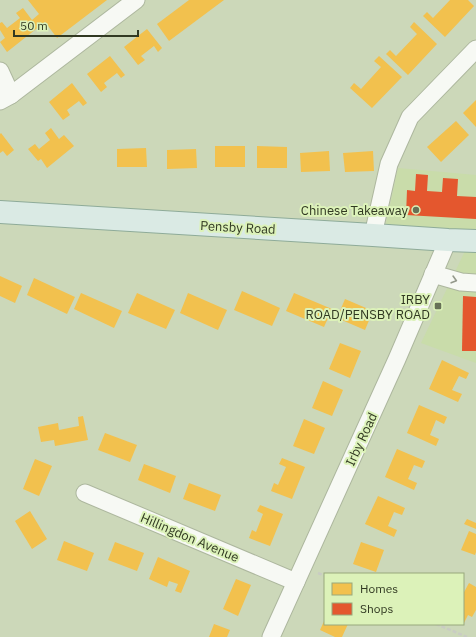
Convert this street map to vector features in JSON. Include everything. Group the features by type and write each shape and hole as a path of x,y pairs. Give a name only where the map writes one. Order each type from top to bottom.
{"main road":[{"name":"Pensby Road","path":"0,212 476,241"}],"street":[{"path":"0,71 5,98 136,0"},
{"path":"373,235 389,164 410,117 476,49"},
{"name":"Irby Road","path":"271,637 394,366 448,240"},
{"path":"433,274 462,282 476,283"},
{"name":"Hillingdon Avenue","path":"85,493 296,582"}],"path":[{"path":"438,625 467,637"}],"shaded area":[{"path":"398,168 476,175 476,363 421,343 474,232 385,228"}],"building: Homes":[{"path":"28,0 107,0 57,38 45,22 7,52 0,42 5,38 0,30 0,23 2,22 7,28 20,18 16,13 23,8 32,20 39,14"},
{"path":"189,0 224,0 169,41 157,24"},
{"path":"450,0 468,0 474,6 445,37 423,16 427,12 433,18"},
{"path":"414,22 437,44 408,75 386,54 390,50 396,56 417,34 410,27"},
{"path":"147,29 162,48 158,52 154,46 141,56 145,60 138,65 124,47"},
{"path":"110,56 125,75 121,78 117,73 104,83 107,87 101,92 87,74"},
{"path":"379,56 402,77 372,108 350,88 354,83 361,89 381,67 374,61"},
{"path":"72,83 87,103 83,106 79,101 67,110 70,115 63,120 49,102"},
{"path":"476,100 476,127 463,113"},
{"path":"456,121 469,135 441,162 427,147"},
{"path":"51,128 59,139 64,135 74,146 47,168 41,159 38,161 28,149 35,144 39,149 50,140 45,133"},
{"path":"1,133 14,150 7,156 3,151 0,153"},
{"path":"215,146 245,146 245,167 215,167"},
{"path":"257,146 287,147 287,168 257,168"},
{"path":"146,148 147,167 117,167 117,149"},
{"path":"196,149 197,168 167,169 167,150"},
{"path":"329,151 330,171 301,172 300,153"},
{"path":"373,151 374,171 345,172 343,153"},
{"path":"0,276 22,286 15,303 0,296"},
{"path":"34,278 75,297 67,314 27,295"},
{"path":"242,291 280,308 272,326 234,310"},
{"path":"81,293 122,311 114,328 74,309"},
{"path":"137,293 175,310 166,329 128,313"},
{"path":"188,293 227,310 218,330 180,313"},
{"path":"294,293 332,309 324,327 286,311"},
{"path":"345,299 373,311 365,330 337,318"},
{"path":"340,343 361,351 350,378 329,369"},
{"path":"442,360 469,373 466,379 459,376 452,390 462,394 458,402 429,389"},
{"path":"323,381 343,390 332,416 312,408"},
{"path":"419,405 447,417 444,424 436,420 430,435 439,439 436,446 407,433"},
{"path":"83,416 88,440 55,446 54,440 41,442 38,427 58,423 59,430 79,426 78,417"},
{"path":"304,419 325,428 314,454 293,446"},
{"path":"105,433 137,445 130,462 98,450"},
{"path":"397,449 425,461 422,468 414,465 408,479 417,483 414,490 385,477"},
{"path":"282,458 305,467 292,499 271,491 274,483 278,485 286,467 279,464"},
{"path":"35,459 52,466 39,496 23,489"},
{"path":"144,464 176,476 170,493 138,480"},
{"path":"189,483 221,495 215,511 183,499"},
{"path":"378,496 405,508 402,515 394,512 388,526 397,530 394,537 365,524"},
{"path":"260,505 283,514 270,546 249,538 252,530 256,532 263,514 257,511"},
{"path":"30,511 47,539 32,549 15,521"},
{"path":"467,519 476,523 476,529 464,524"},
{"path":"469,531 476,534 475,555 461,550"},
{"path":"64,541 94,553 87,571 57,560"},
{"path":"115,542 144,553 137,571 108,560"},
{"path":"361,542 384,550 376,572 353,564"},
{"path":"158,557 190,571 181,593 175,591 178,584 169,581 167,587 149,579"},
{"path":"236,579 251,585 238,616 223,609"},
{"path":"469,583 476,587 476,610 472,617 468,615 464,623 464,592"},
{"path":"324,621 324,625 348,625 342,637 335,637 320,630"},
{"path":"214,624 230,630 227,637 209,637"}],"building: Shops":[{"path":"416,174 428,175 427,191 442,192 443,178 458,179 457,196 476,197 476,219 406,215 407,190 415,191"},
{"path":"463,296 476,297 476,351 462,351"}],"place":[{"name":"Chinese Takeaway","path":"416,210"},
{"name":"IRBY ROAD/PENSBY ROAD","path":"438,306"}]}
